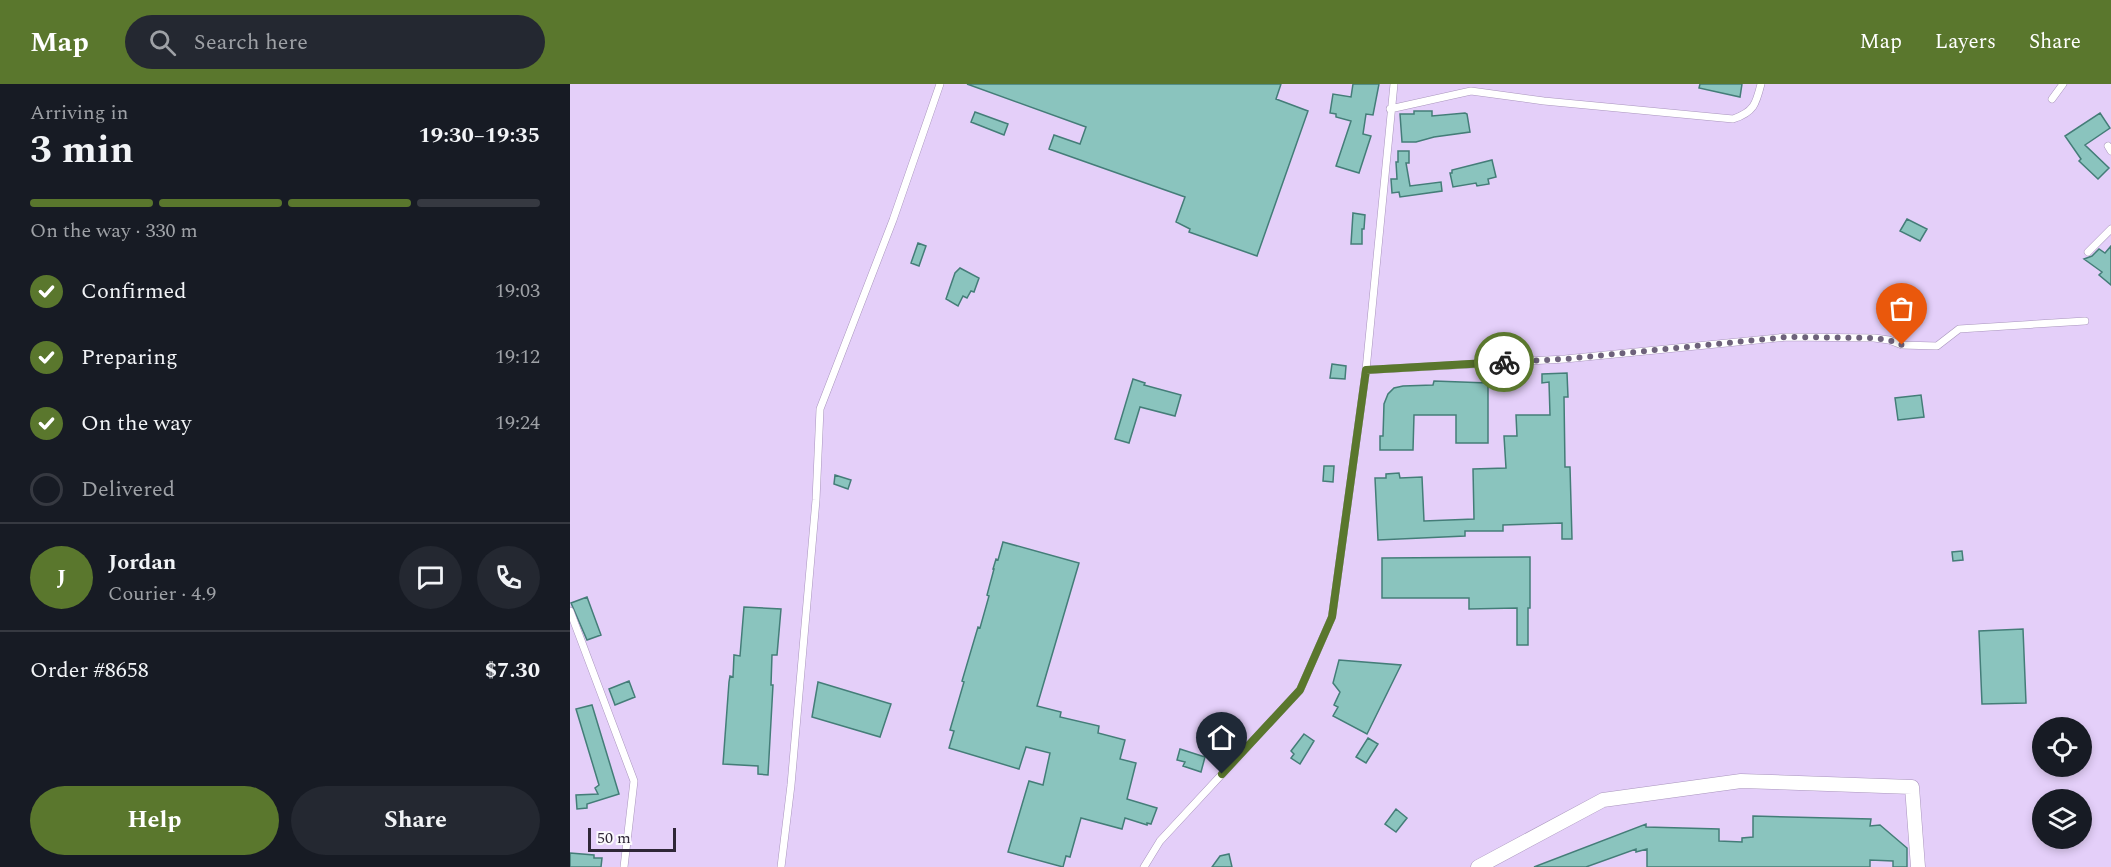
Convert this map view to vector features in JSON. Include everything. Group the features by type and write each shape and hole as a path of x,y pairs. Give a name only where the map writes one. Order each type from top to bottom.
{"street":[{"path":"1478,867 1603,800 1741,782 1912,787 1918,867"}],"lane":[{"path":"781,867 791,785 816,500 820,409 893,220 940,84"},
{"path":"1144,867 1160,841 1300,690 1332,617 1366,370 1394,84"},
{"path":"1390,109 1471,91 1544,101 1733,119 1744,115 1756,105 1761,84"},
{"path":"2052,99 2063,84"},
{"path":"2088,252 2111,229"},
{"path":"1366,370 1565,359 1787,337 1874,338 1902,345 1937,346 1959,329 2085,321"},
{"path":"570,611 634,781 624,867"}],"building":[{"path":"967,84 1281,84 1276,99 1308,111 1257,256 1189,232 1190,229 1176,222 1185,197 1049,149 1054,135 1080,144 1086,127"},
{"path":"1353,84 1379,84 1373,115 1366,114 1363,134 1371,136 1359,173 1336,166 1351,121 1330,113 1333,94 1351,97"},
{"path":"1700,84 1742,84 1740,97 1699,88"},
{"path":"1414,111 1432,111 1432,116 1465,113 1470,132 1416,142 1402,142 1400,114 1414,114"},
{"path":"975,112 1008,124 1004,135 971,122"},
{"path":"2100,113 2110,128 2085,145 2109,168 2098,179 2079,161 2081,159 2065,136"},
{"path":"1398,151 1409,151 1409,163 1406,163 1410,186 1441,182 1442,191 1400,197 1399,192 1392,193 1391,179 1397,179"},
{"path":"1492,160 1496,177 1488,179 1489,184 1477,186 1476,183 1453,187 1450,173 1452,170"},
{"path":"1353,213 1365,215 1362,244 1351,244"},
{"path":"1907,219 1927,229 1920,241 1900,231"},
{"path":"918,243 926,246 919,266 911,263"},
{"path":"2111,246 2111,285 2099,275 2102,272 2084,259 2092,256 2099,249 2105,253"},
{"path":"960,268 979,278 974,292 971,291 967,298 963,296 958,306 946,299 955,273"},
{"path":"1332,364 1346,366 1345,379 1330,378"},
{"path":"1567,373 1568,397 1564,397 1565,467 1570,467 1572,539 1562,539 1562,523 1503,525 1503,531 1465,531 1465,536 1378,540 1375,478 1386,478 1386,474 1399,473 1400,478 1422,477 1424,521 1474,519 1473,469 1506,468 1504,436 1517,436 1516,415 1550,415 1549,382 1542,383 1542,374"},
{"path":"1133,379 1145,383 1144,385 1181,395 1175,416 1140,407 1129,443 1115,439"},
{"path":"1434,381 1488,383 1488,443 1456,443 1456,415 1414,415 1413,450 1380,450 1384,404 1388,394 1394,388 1433,385"},
{"path":"1921,395 1924,417 1898,420 1895,398"},
{"path":"1324,466 1334,466 1333,482 1323,481"},
{"path":"835,475 851,480 848,489 834,484"},
{"path":"1003,542 1079,563 1037,706 1061,712 1060,717 1099,726 1098,733 1125,740 1120,759 1136,763 1127,799 1157,808 1151,824 1147,823 1147,825 1125,818 1122,829 1081,818 1070,857 1066,856 1063,867 1008,852 1029,781 1043,785 1050,753 1026,747 1019,769 949,748 954,731 950,730 964,682 962,681 978,627 980,628 989,596 987,595 993,569"},
{"path":"1962,551 1963,560 1953,561 1952,552"},
{"path":"1530,557 1528,645 1517,645 1517,608 1469,609 1469,598 1382,598 1382,558"},
{"path":"587,597 601,635 587,640 571,603"},
{"path":"744,607 781,609 777,655 772,655 771,685 773,685 768,775 758,774 758,766 723,764 729,682 730,676 733,677 734,655 740,656"},
{"path":"2023,629 2026,703 1982,704 1979,631"},
{"path":"1339,660 1401,665 1367,734 1333,716 1338,707 1334,705 1340,692 1333,683"},
{"path":"629,681 635,697 615,705 609,689"},
{"path":"818,682 891,704 880,737 812,717"},
{"path":"592,705 619,794 587,804 587,808 577,809 576,795 598,794 595,788 599,785 576,709"},
{"path":"1304,734 1314,741 1300,764 1291,758 1294,754 1291,751"},
{"path":"1368,738 1378,744 1366,763 1356,757"},
{"path":"1180,749 1205,757 1201,772 1183,766 1185,762 1177,760"},
{"path":"1396,809 1407,818 1396,832 1385,824"},
{"path":"1753,816 1871,819 1870,826 1880,825 1907,848 1907,867 1893,867 1893,861 1870,860 1870,867 1647,867 1647,849 1636,852 1636,849 1586,867 1534,867 1646,824 1646,827 1719,829 1719,841 1742,842 1742,838 1753,837"},
{"path":"570,853 602,858 601,867 570,867"},
{"path":"1229,854 1232,867 1212,867 1220,856"}],"way so far":[{"path":"1504,362 1565,359 1787,337 1874,338 1902,345"}],"route":[{"path":"1222,774 1300,690 1332,617 1366,370 1504,362"}]}
